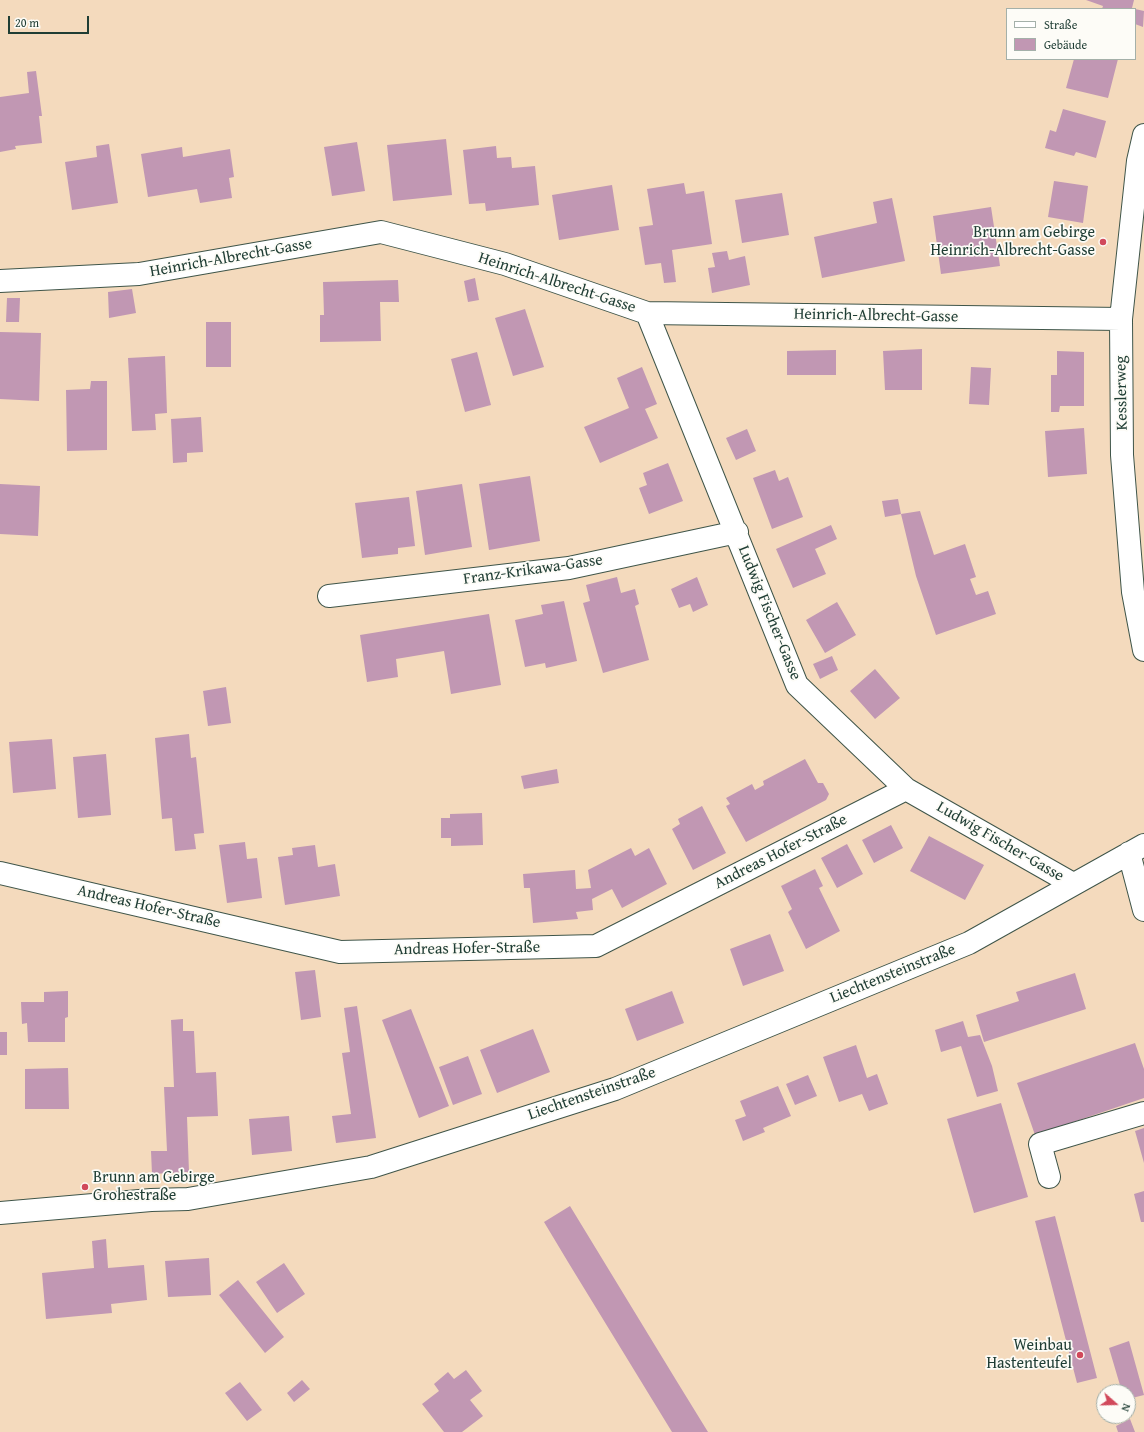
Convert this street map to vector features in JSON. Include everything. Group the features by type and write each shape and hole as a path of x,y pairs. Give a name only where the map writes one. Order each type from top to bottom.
{"street":[{"name":"Kesslerweg","path":"1144,135 1138,162 1121,319 1123,463 1133,592 1144,650"},
{"name":"Heinrich-Albrecht-Gasse","path":"0,281 139,274 381,232 505,264 647,313 1121,319"},
{"name":"Ludwig Fischer-Gasse","path":"647,313 797,686 906,789 1072,884"},
{"name":"Franz-Krikawa-Gasse","path":"329,596 569,568 736,532"},
{"name":"Andreas Hofer-Straße","path":"0,873 340,952 596,946 906,789"},
{"name":"Liechtensteinstraße","path":"0,1213 151,1200 188,1199 371,1167 615,1089 969,943 1137,849"},
{"path":"1137,849 1144,910"},
{"path":"1049,1177 1040,1144 1144,1113"}],"building":[{"path":"1086,0 1134,0 1132,8 1102,8 1103,6"},
{"path":"1136,9 1144,11 1143,27 1136,24"},
{"path":"1074,60 1118,60 1108,98 1066,88"},
{"path":"36,71 42,116 39,116 42,143 15,146 16,149 0,152 0,97 29,93 27,72"},
{"path":"1063,109 1106,121 1096,158 1076,152 1074,156 1045,148 1050,130 1056,132"},
{"path":"446,139 452,195 393,201 387,145"},
{"path":"357,142 365,191 332,196 324,147"},
{"path":"109,144 118,203 72,210 65,162 97,157 96,146"},
{"path":"496,146 497,158 511,157 512,168 535,166 539,205 486,211 485,203 469,204 463,150"},
{"path":"182,147 183,157 230,149 234,177 229,178 232,198 200,203 197,189 148,197 141,154"},
{"path":"1054,181 1088,186 1083,223 1048,217"},
{"path":"684,183 686,194 704,191 712,244 672,250 676,282 664,283 661,263 645,265 639,227 653,225 647,189"},
{"path":"612,185 619,230 559,240 552,195"},
{"path":"782,193 789,235 742,243 735,200"},
{"path":"892,198 905,261 822,278 814,237 877,223 873,202"},
{"path":"991,207 1000,266 941,274 933,216"},
{"path":"727,251 729,260 745,256 750,285 712,293 708,268 715,267 712,253"},
{"path":"475,278 479,300 468,302 464,281"},
{"path":"398,280 399,302 380,302 381,341 320,342 320,315 324,315 323,282"},
{"path":"132,289 136,313 109,318 108,292"},
{"path":"7,298 20,298 19,322 6,322"},
{"path":"525,309 544,367 513,376 495,318"},
{"path":"206,322 231,322 231,367 206,367"},
{"path":"0,332 41,333 39,401 0,399"},
{"path":"922,349 922,390 885,390 883,351"},
{"path":"836,350 836,375 787,375 787,351"},
{"path":"1057,351 1084,352 1084,406 1060,406 1059,412 1051,412 1051,375 1057,375"},
{"path":"477,352 491,405 465,412 451,359"},
{"path":"165,356 167,413 155,414 156,430 132,431 128,358"},
{"path":"642,367 657,404 645,409 658,438 600,463 584,427 629,408 617,378"},
{"path":"971,367 991,368 989,405 969,404"},
{"path":"91,381 107,381 107,450 67,451 66,390 90,389"},
{"path":"201,417 203,452 187,453 187,462 173,463 171,419"},
{"path":"1084,428 1087,474 1048,477 1045,431"},
{"path":"747,429 756,451 736,460 726,438"},
{"path":"668,463 683,501 649,514 639,488 647,485 643,473"},
{"path":"775,470 779,481 788,477 803,517 772,529 753,478"},
{"path":"530,476 540,541 489,550 479,484"},
{"path":"0,484 40,486 38,536 0,534"},
{"path":"462,484 472,547 425,555 416,491"},
{"path":"409,497 415,546 398,548 398,554 362,558 355,503"},
{"path":"898,499 901,514 885,517 882,501"},
{"path":"920,511 934,555 965,544 976,577 970,579 976,595 988,591 996,614 936,635 916,576 901,514"},
{"path":"831,525 837,539 815,549 826,574 793,588 776,549"},
{"path":"617,577 621,593 635,589 639,604 635,606 649,660 603,673 583,603 590,601 586,585"},
{"path":"697,577 708,605 693,612 690,604 679,608 671,589"},
{"path":"564,601 577,661 546,668 545,663 525,667 515,620 543,614 541,605"},
{"path":"837,602 856,635 825,653 806,620"},
{"path":"489,614 501,685 451,694 444,651 396,659 398,677 367,682 360,635"},
{"path":"832,656 838,670 820,679 813,664"},
{"path":"875,669 900,698 875,719 850,691"},
{"path":"226,687 231,723 208,726 203,691"},
{"path":"189,734 191,758 196,757 204,833 194,834 196,849 175,851 172,818 162,819 155,738"},
{"path":"52,739 56,789 13,793 9,742"},
{"path":"106,754 111,815 78,818 73,757"},
{"path":"805,759 818,783 823,783 829,794 826,800 746,842 726,806 730,804 726,798 752,784 755,790 764,785 763,781"},
{"path":"557,769 559,783 524,789 521,776"},
{"path":"702,806 726,853 693,870 672,829 680,824 678,819"},
{"path":"482,813 483,845 451,846 451,838 441,838 441,818 450,818 450,814"},
{"path":"891,825 903,848 874,863 862,840"},
{"path":"929,836 984,865 965,900 910,871"},
{"path":"245,842 247,859 257,858 262,898 227,903 219,845"},
{"path":"847,844 863,874 837,888 821,858"},
{"path":"315,845 318,867 335,864 340,896 285,905 278,857 293,855 292,848"},
{"path":"631,848 635,856 649,848 667,884 622,908 612,889 592,899 593,910 576,912 578,919 533,923 530,888 524,888 523,874 575,870 576,889 591,888 588,870"},
{"path":"815,869 823,886 819,888 840,931 806,949 788,912 792,909 781,886"},
{"path":"770,934 784,971 743,986 730,949"},
{"path":"315,970 321,1017 301,1020 295,972"},
{"path":"1075,973 1086,1009 984,1042 976,1015 1019,1001 1016,992"},
{"path":"68,991 68,1017 65,1018 65,1042 28,1042 27,1023 22,1024 21,1002 44,1002 44,992"},
{"path":"672,991 684,1023 637,1041 625,1009"},
{"path":"357,1006 376,1138 336,1143 332,1116 351,1114 342,1053 350,1052 344,1008"},
{"path":"411,1009 449,1106 419,1118 382,1020"},
{"path":"183,1019 183,1031 194,1031 196,1073 216,1072 218,1116 187,1117 189,1172 152,1174 151,1151 167,1151 164,1087 174,1087 171,1020"},
{"path":"963,1021 968,1037 980,1035 992,1066 998,1091 977,1097 961,1046 941,1052 935,1030"},
{"path":"533,1029 550,1072 497,1093 480,1050"},
{"path":"0,1032 7,1032 7,1055 0,1055"},
{"path":"1135,1043 1144,1069 1144,1098 1035,1135 1017,1083"},
{"path":"856,1045 867,1078 877,1074 888,1104 869,1111 862,1094 839,1102 823,1057"},
{"path":"468,1056 482,1094 453,1105 439,1067"},
{"path":"68,1068 69,1109 25,1109 25,1069"},
{"path":"808,1075 817,1096 795,1105 786,1084"},
{"path":"778,1086 791,1116 763,1128 765,1132 743,1141 735,1120 746,1116 740,1101"},
{"path":"1001,1103 1028,1197 974,1213 947,1119"},
{"path":"289,1116 292,1151 252,1155 249,1119"},
{"path":"1144,1128 1144,1163 1135,1131"},
{"path":"1144,1191 1144,1222 1141,1222 1134,1194"},
{"path":"570,1206 708,1432 672,1432 568,1262 544,1222"},
{"path":"1055,1216 1097,1378 1077,1383 1035,1221"},
{"path":"106,1239 108,1268 144,1265 147,1300 111,1304 112,1313 46,1319 42,1273 94,1268 92,1241"},
{"path":"209,1258 211,1295 168,1297 165,1261"},
{"path":"284,1263 305,1294 277,1313 256,1282"},
{"path":"238,1280 284,1337 265,1353 219,1295"},
{"path":"1129,1341 1144,1395 1136,1397 1136,1384 1120,1384 1109,1348"},
{"path":"466,1370 482,1391 470,1400 483,1416 462,1432 444,1432 422,1404 439,1391 434,1384 448,1372 454,1379"},
{"path":"302,1380 310,1389 294,1402 287,1393"},
{"path":"240,1382 262,1410 247,1421 225,1393"},
{"path":"1120,1424 1132,1424 1135,1432 1118,1432 1116,1426"}],"place":[{"name":"Brunn am Gebirge Heinrich-Albrecht-Gasse","path":"1103,242"},
{"name":"Brunn am Gebirge Grohestraße","path":"85,1187"},
{"name":"Weinbau Hastenteufel","path":"1080,1355"}]}
